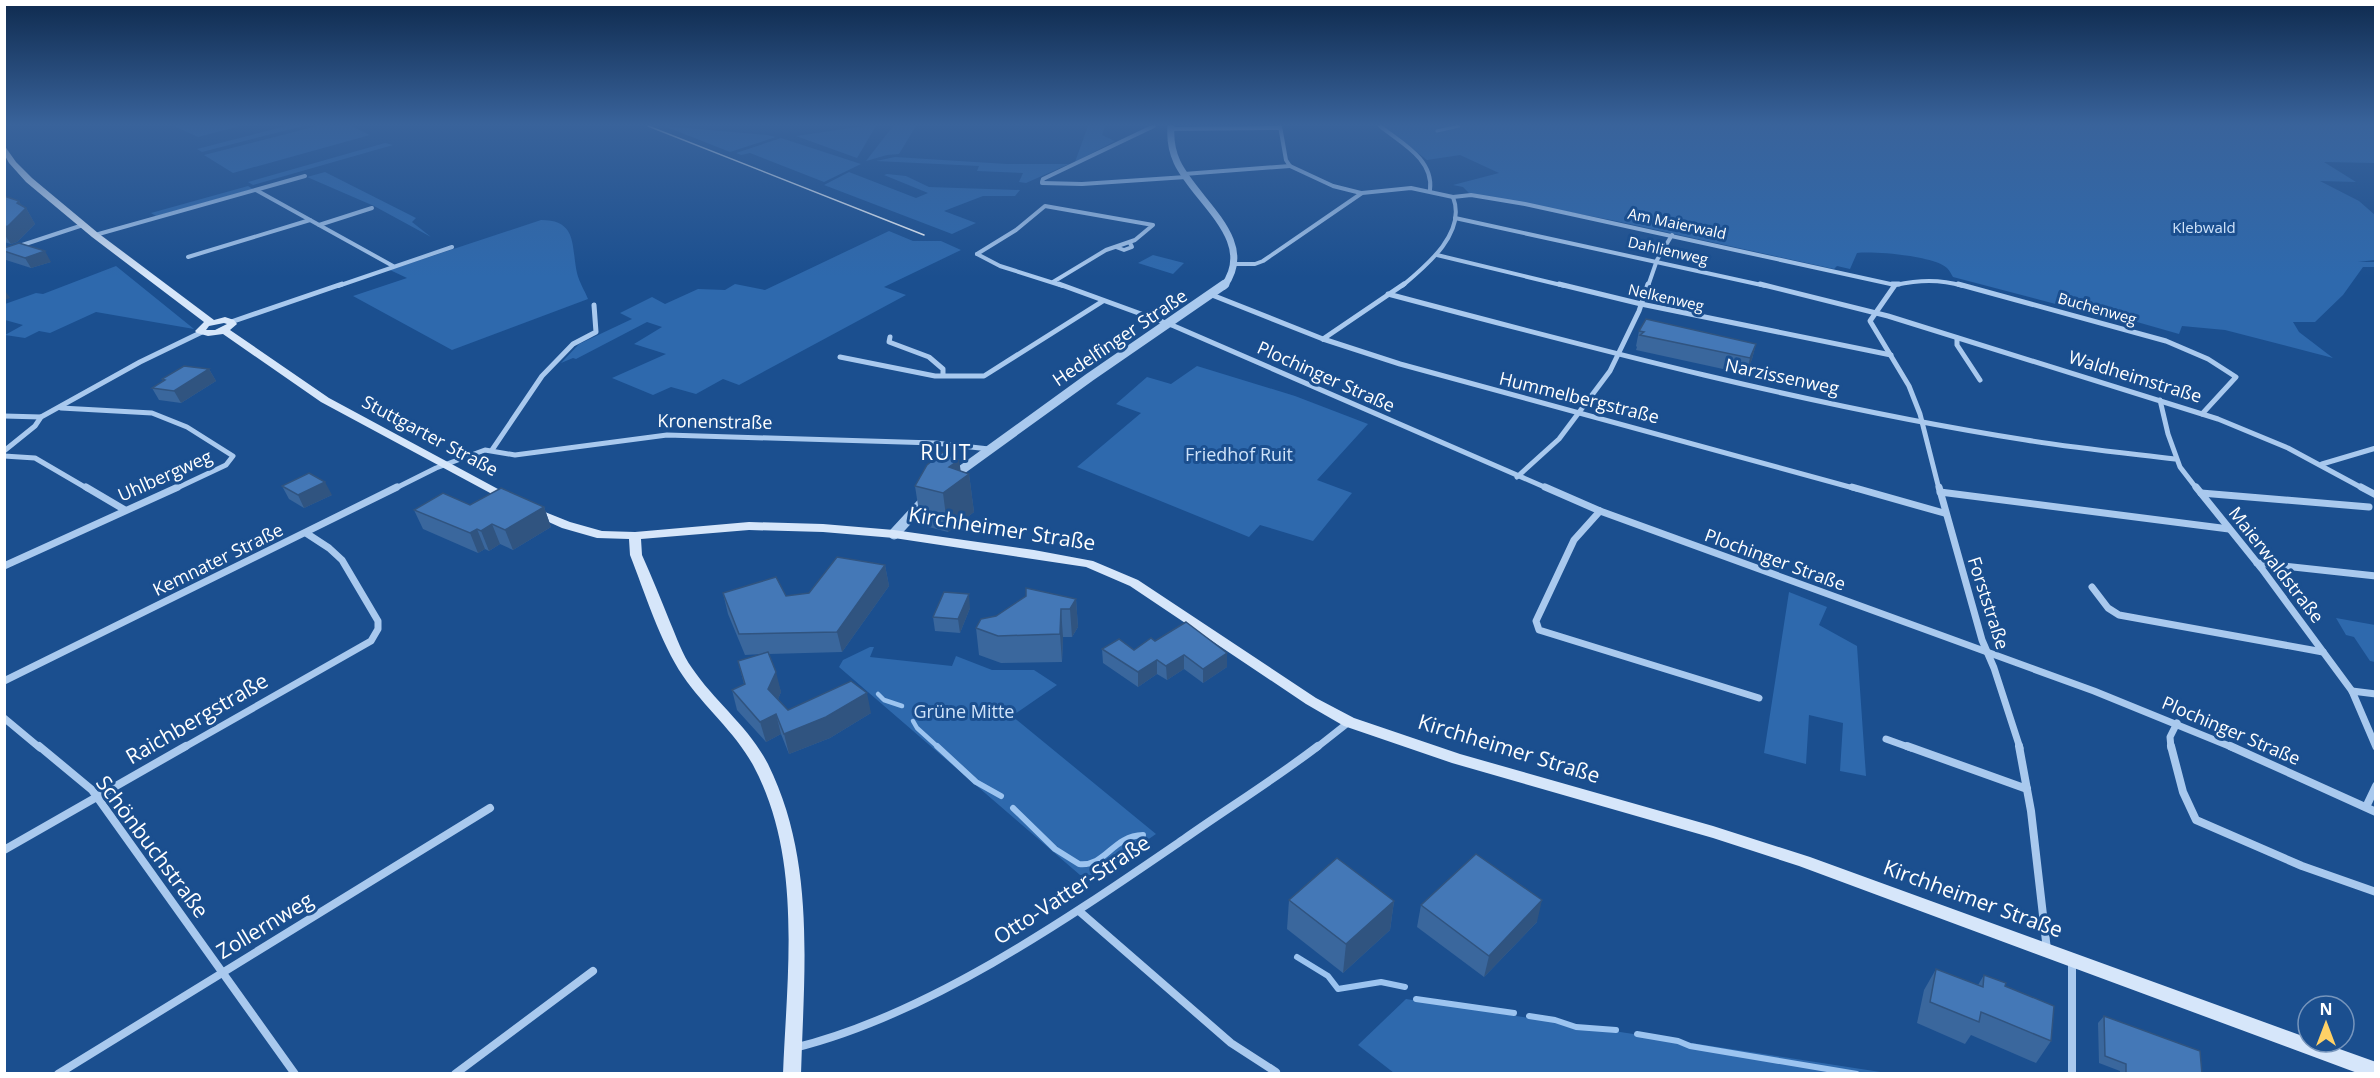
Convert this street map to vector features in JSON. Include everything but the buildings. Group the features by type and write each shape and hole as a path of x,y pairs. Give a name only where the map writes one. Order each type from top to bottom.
{"main road":[{"path":"25,176 95,235 211,322 227,326"},
{"path":"211,322 201,328 202,332 227,326"},
{"name":"Stuttgarter Straße","path":"227,326 317,395 523,506 601,535 635,536"},
{"name":"Kirchheimer Straße","path":"635,536 758,526 894,534 1062,558 1110,571 1134,584 1322,708 1349,722 1457,759 1758,846 2376,1071"},
{"path":"635,536 636,555 679,659 686,671 745,743 775,795 789,854 793,886 795,948 792,1074"}],"street":[{"path":"95,235 304,176"},
{"path":"1049,176 1043,179 1042,183 1082,184 1181,176"},
{"path":"1185,176 1231,239 1236,264 1256,264 1263,261 1362,193"},
{"path":"1313,176 1334,186 1362,193"},
{"path":"1429,176 1430,190"},
{"name":"Am Maierwald","path":"1362,193 1396,188 1430,190 1452,197 1469,194 1672,235 1895,285"},
{"path":"256,190 393,266"},
{"path":"1323,339 1388,294 1437,255 1447,240 1455,218 1455,200 1452,197"},
{"name":"Plochinger Straße","path":"1053,282 1108,249 1136,242 1153,225 1047,206 1016,230 977,254 1000,266 1053,282 1169,324 1600,512 1988,651 2177,723 2376,812"},
{"path":"319,225 372,208"},
{"name":"Dahlienweg","path":"1455,218 1657,260 1875,312"},
{"path":"188,257 310,220"},
{"path":"4,251 83,225"},
{"path":"1517,477 1559,440 1610,371 1641,304 1657,260 1672,235"},
{"path":"227,326 452,247"},
{"name":"Nelkenweg","path":"1437,255 1641,304 1891,355"},
{"name":"Hedelfinger Straße","path":"894,534 931,495 989,450 1212,295 1232,279 1236,264"},
{"name":"Buchenweg","path":"1895,285 1932,279 1964,285 2182,347 2218,364 2236,377 2202,414"},
{"path":"1875,312 1895,285"},
{"name":"Narzissenweg","path":"1388,294 1618,355 1922,422 2026,440 2175,459"},
{"name":"Hummelbergstraße","path":"1212,295 1323,339 1444,377 1944,513"},
{"path":"840,357 850,361 943,375 974,377 988,374 1103,301"},
{"path":"492,450 542,376 573,344 596,332 594,305"},
{"name":"Waldheimstraße","path":"1875,312 2202,414 2265,438 2321,464 2376,495"},
{"name":"Forststraße","path":"1875,312 1871,323 1909,386 1922,422 1944,513 1982,640 1988,651 2019,745 2027,789 2047,950"},
{"path":"4,451 35,426 41,417 61,408 140,362 202,332"},
{"path":"890,338 889,342 934,359 943,369 943,375"},
{"path":"1957,338 1957,345 1980,380"},
{"name":"Maierwaldstraße","path":"2160,400 2160,409 2175,459 2257,562 2352,691 2376,747"},
{"name":"Uhlbergweg","path":"4,566 226,465 233,456 187,428 152,413 61,408"},
{"path":"4,416 41,417"},
{"name":"Kronenstraße","path":"445,464 492,450 515,455 667,435 969,445 989,450"},
{"path":"2321,464 2376,448"},
{"path":"4,456 34,458 125,510"},
{"name":"Kemnater Straße","path":"4,681 445,464"},
{"path":"1940,492 2086,513 2229,529"},
{"path":"2201,493 2369,507"},
{"path":"1600,512 1574,540 1536,621 1539,630 1759,698"},
{"name":"Raichbergstraße","path":"4,850 362,646 375,635 378,621 351,572 336,553 306,533"},
{"path":"2257,562 2376,576"},
{"path":"2092,587 2108,609 2119,615 2323,652"},
{"path":"2352,691 2376,694"},
{"name":"Schönbuchstraße","path":"4,718 92,789 295,1074"},
{"name":"Otto-Vatter-Straße","path":"792,1048 849,1032 933,994 1032,940 1079,911 1326,741 1349,722"},
{"path":"2177,723 2170,737 2174,758 2190,812 2196,820 2302,866 2376,892"},
{"path":"1886,739 2027,789"},
{"path":"2366,807 2376,786"},
{"name":"Zollernweg","path":"58,1074 490,808"},
{"path":"1079,911 1231,1043 1276,1072"},
{"path":"2072,960 2072,1074"},
{"path":"455,1074 593,971"}],"green space":[{"path":"268,176 283,176 253,185 248,182"},
{"path":"334,176 416,218 412,222 431,237 374,206 307,177"},
{"path":"809,176 836,176 824,182"},
{"path":"841,176 860,176 916,198 928,193 887,176 907,176 929,187 1020,190 1015,196 983,196 944,211 976,223 952,234 824,185"},
{"path":"1022,176 1041,176 1026,183 1019,182"},
{"name":"Klebwald","path":"1486,176 2347,176 2356,182 2320,181 2359,201 2375,215 2375,260 2358,262 2375,262 2375,267 2363,267 2343,295 2315,322 2293,322 2299,332 2333,358 2225,330 2182,326 2179,334 2123,318 2120,321 1953,277 1947,268 1940,264 1918,257 1857,253 1850,269 1837,266 1834,269 1611,220 1469,193 1463,187 1453,185"},
{"path":"248,186 253,189 156,216 151,213"},
{"path":"541,220 561,224 571,236 578,276 588,299 452,350 353,296 407,278 390,270"},
{"path":"889,231 913,241 941,241 961,250 884,287 906,295 739,385 723,379 696,394 671,387 653,395 612,378 666,354 634,344 662,327 647,322 576,359 561,363 579,344 632,319 620,313 652,297 665,304 698,289 725,290 735,284 765,290"},
{"path":"1153,255 1184,263 1173,274 1138,263"},
{"path":"116,266 194,329 96,312 50,333 39,331 25,338 5,335 23,325 5,320 5,304 36,293 43,294"},
{"name":"Friedhof Ruit","path":"1197,366 1295,396 1368,424 1317,480 1352,493 1313,541 1260,525 1249,537 1077,467 1141,413 1116,404 1147,377 1171,384"},
{"path":"1789,592 1827,607 1819,625 1857,646 1866,776 1840,771 1843,723 1809,715 1806,764 1764,753"},
{"path":"2336,618 2375,625 2375,662 2370,661 2354,637 2346,635"},
{"name":"Grüne Mitte","path":"874,647 870,657 952,666 956,656 992,670 1034,670 1057,685 1012,716 1156,834 1097,875 1080,875 839,667 843,660"},
{"path":"1406,999 1887,1073 1394,1073 1358,1045"}],"waterway":[{"path":"878,694 884,700 902,706"},
{"path":"913,721 917,728 939,748"},
{"path":"937,746 976,782 1001,796"},
{"path":"1013,808 1055,849 1079,864 1096,861 1124,840 1143,835"},
{"path":"1297,957 1328,976 1338,989 1381,982 1405,987"},
{"path":"1416,999 1514,1013"},
{"path":"1529,1016 1555,1020 1576,1027 1616,1030"},
{"path":"1637,1034 1678,1041 1690,1046 1857,1074"}],"tram line":[{"path":"775,176 924,235"}],"district":[{"name":"RUIT","path":"946,453"}]}
